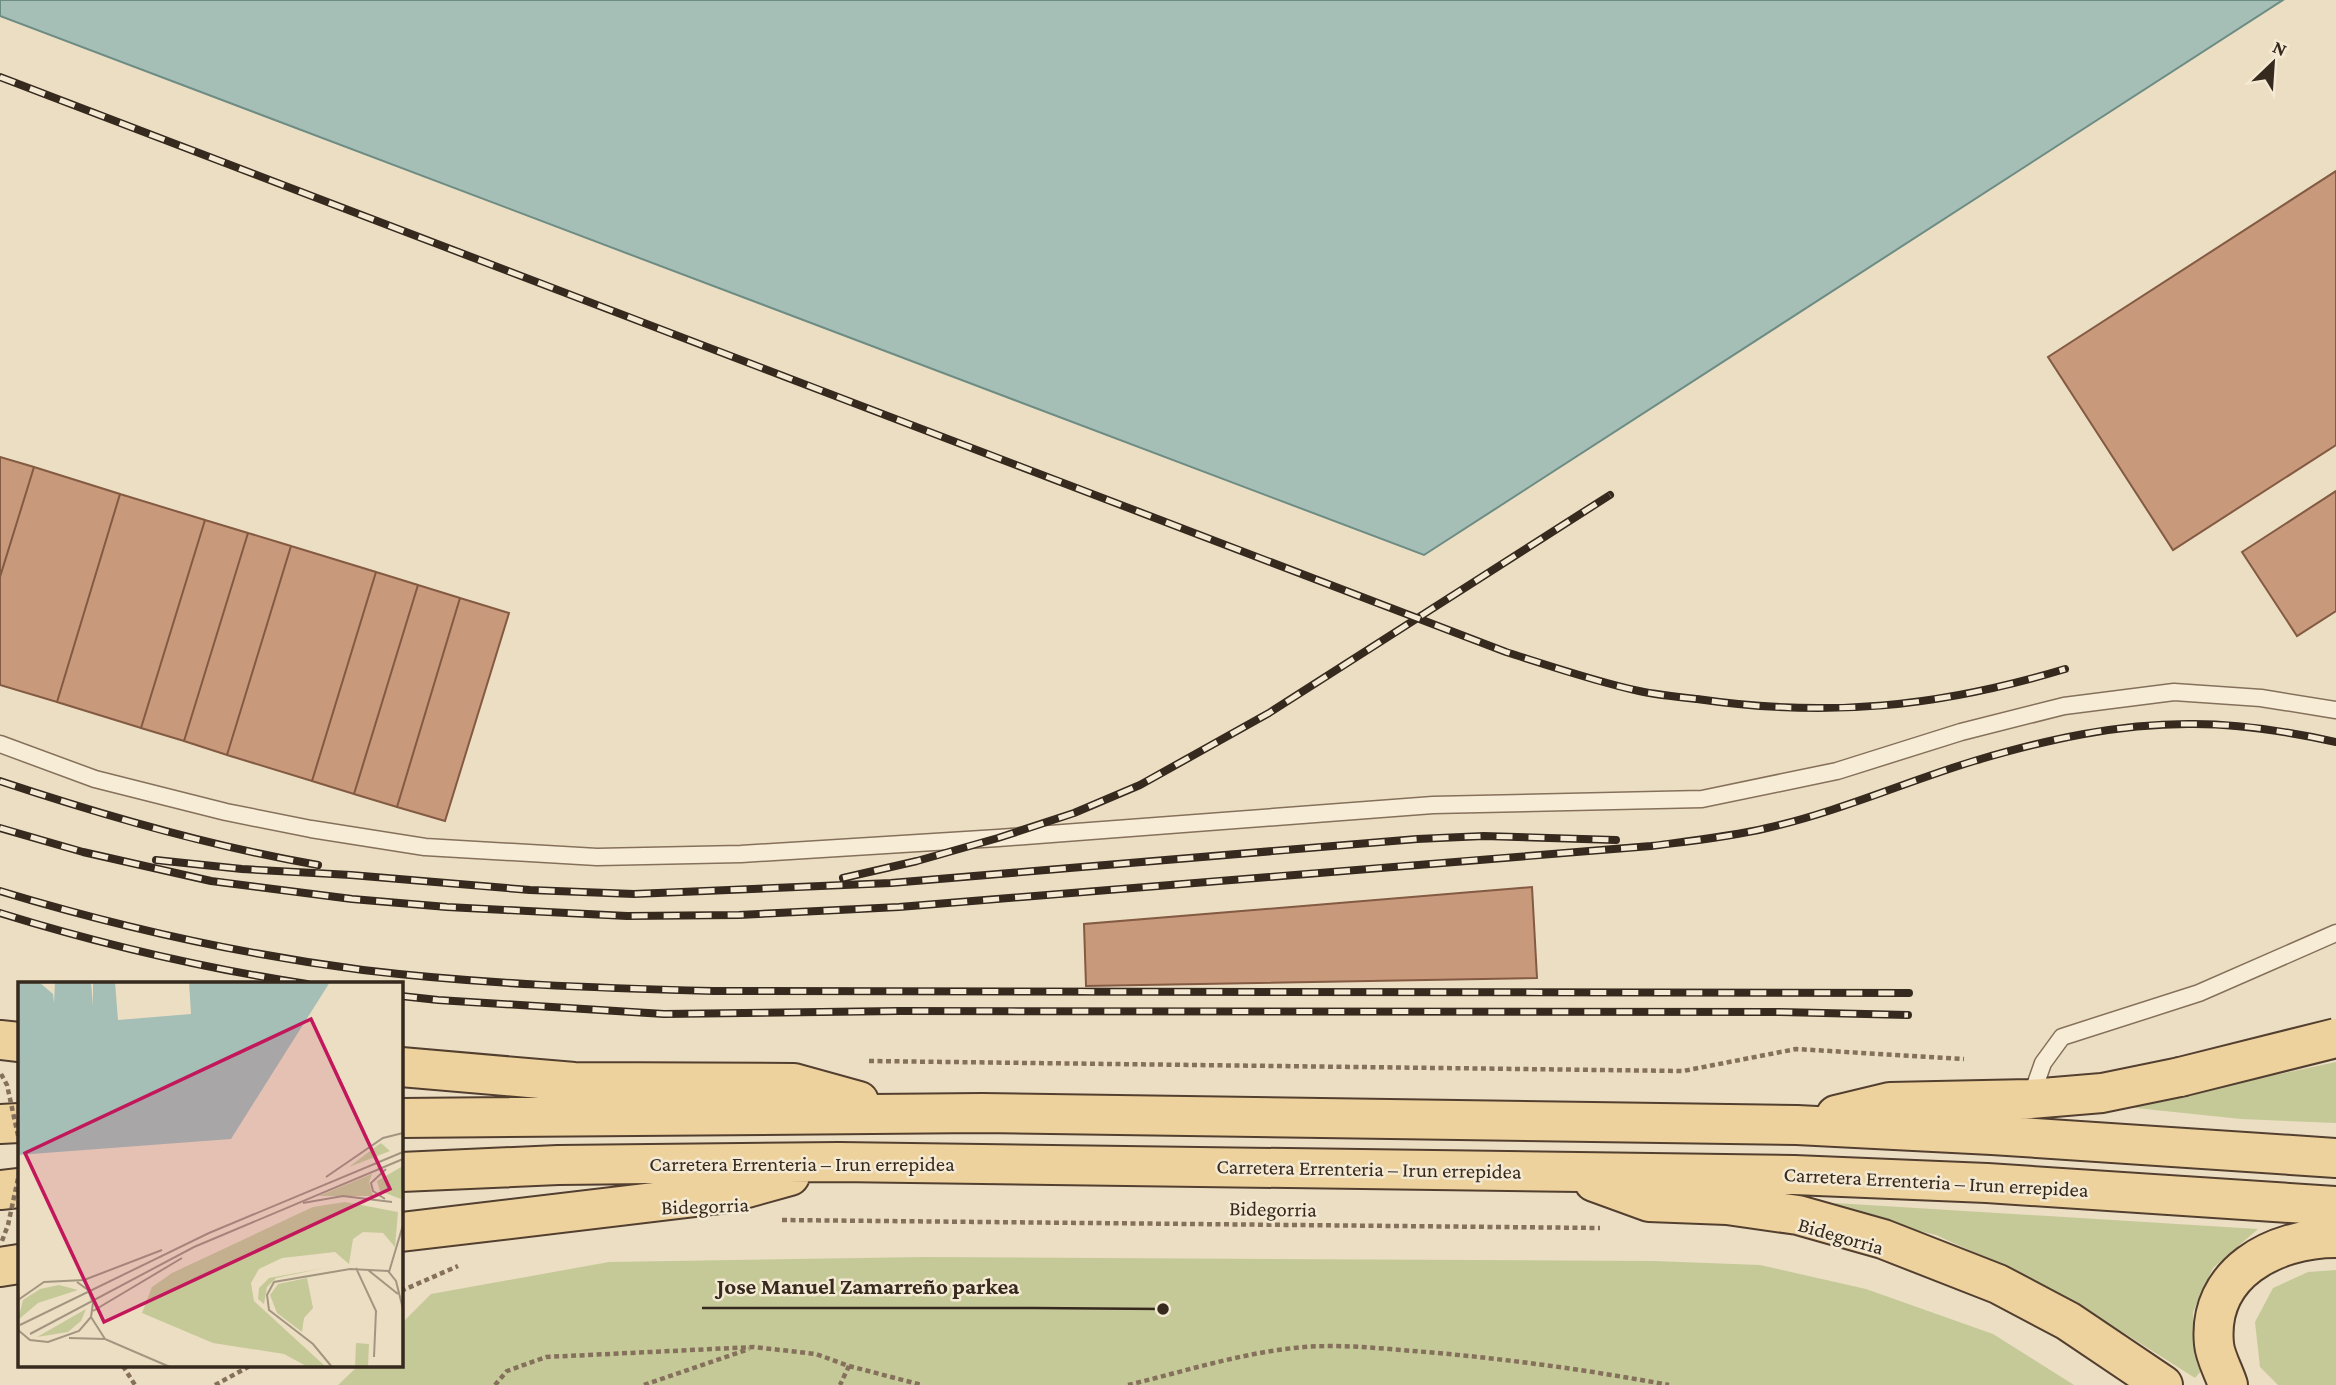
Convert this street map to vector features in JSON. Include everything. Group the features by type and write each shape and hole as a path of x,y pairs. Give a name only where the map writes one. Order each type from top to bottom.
{"main road":[{"path":"1797,1125 1890,1102 2030,1099 2102,1093 2180,1077 2336,1038"},
{"path":"402,1067 573,1082 794,1083 901,1113"},
{"path":"402,1118 901,1113 1797,1125 2336,1158"},
{"path":"0,1124 18,1124"},
{"path":"402,1232 729,1193 839,1162"},
{"name":"Carretera Errenteria – Irun errepidea","path":"402,1172 558,1165 839,1162 1794,1175 1973,1182 2336,1206"},
{"path":"1566,1172 1649,1202 1727,1205 1798,1215 1884,1239 1998,1284 2068,1321 2163,1385"},
{"path":"0,1190 18,1188"},
{"path":"2228,1385 2214,1345 2216,1315 2227,1287 2246,1265 2281,1245 2336,1238"}],"lane":[{"path":"0,744 94,779 226,812 311,829 425,847 597,857 740,854 984,839 1433,805 1702,799 1838,771 1961,732 2064,706 2174,692 2261,698 2336,710"},
{"path":"2030,1099 2043,1063 2063,1037 2199,993 2336,933"}],"path":[{"path":"860,1061 1683,1071 1796,1049 1975,1059"},
{"path":"7,1052 7,1085 18,1135"},
{"path":"7,1257 9,1225 18,1179"},
{"name":"Bidegorria","path":"779,1220 1608,1228"},
{"path":"402,1291 465,1263"},
{"path":"644,1385 754,1347"},
{"path":"495,1385 507,1371 546,1357 754,1347 816,1354 849,1366 922,1385"},
{"path":"1128,1385 1255,1353 1305,1347 1367,1347 1469,1355 1584,1369 1669,1385"},
{"path":"840,1385 849,1366"},
{"path":"124,1368 135,1385"},
{"path":"215,1385 246,1368"}],"green space":[{"path":"2336,1062 2336,1123 2241,1119 2126,1107"},
{"path":"1835,1203 2258,1229 2213,1268 2193,1312 2194,1351 2201,1371 2195,1378 2124,1333 2019,1273 1936,1235 1833,1210"},
{"path":"925,1257 1654,1261 1760,1265 1866,1289 1993,1334 2074,1385 338,1385 356,1368 402,1368 402,1323 431,1294 609,1262"},
{"path":"2336,1270 2336,1385 2278,1385 2260,1367 2255,1322 2273,1288 2308,1272"}],"water":[{"path":"0,0 2283,0 1424,555 0,16"}],"building":[{"path":"2336,171 2336,445 2173,550 2048,357"},
{"path":"0,457 34,467 0,577"},
{"path":"34,467 120,494 57,702 0,685 0,577"},
{"path":"2336,491 2336,611 2297,636 2242,552"},
{"path":"120,494 205,520 141,728 57,702"},
{"path":"205,520 248,533 184,741 141,728"},
{"path":"248,533 291,546 227,755 184,741"},
{"path":"291,546 376,572 312,781 227,755"},
{"path":"376,572 418,585 354,794 312,781"},
{"path":"418,585 460,598 397,807 354,794"},
{"path":"460,598 509,613 445,821 397,807"},
{"path":"1532,887 1537,978 1086,986 1084,924"}],"railway":[{"path":"0,77 1506,652 1589,678 1675,697 1745,705 1838,708 1927,700 2018,682 2065,669"},
{"path":"843,878 998,838 1074,813 1140,785 1269,713 1610,495"},
{"path":"0,828 83,852 211,881 352,899 447,907 627,916 739,915 899,907 1651,846 1753,831 1846,805 1948,769 2028,746 2082,734 2138,726 2230,725 2336,742"},
{"path":"0,781 158,829 237,849 318,865"},
{"path":"156,860 530,890 634,894 891,883 1417,839 1484,836 1616,840"},
{"path":"0,891 135,928 271,956 407,975 538,985 714,991 1909,993"},
{"path":"0,913 152,954 295,982"},
{"path":"402,996 664,1014 899,1011 1780,1012 1908,1015"}],"place":[{"name":"Jose Manuel Zamarreño parkea","path":"1163,1309"}]}
